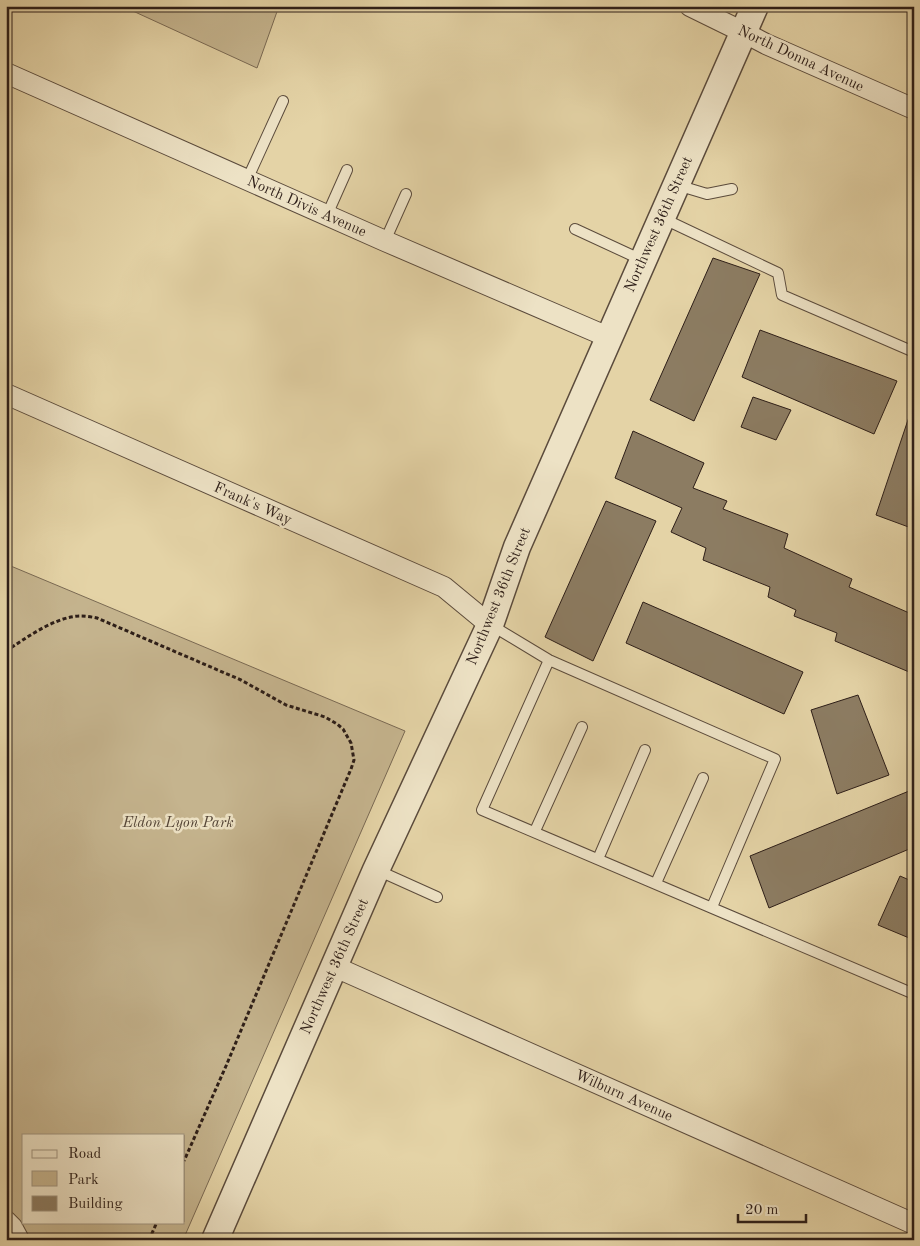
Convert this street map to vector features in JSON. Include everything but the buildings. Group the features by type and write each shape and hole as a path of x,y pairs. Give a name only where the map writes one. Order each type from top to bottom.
{"street":[{"name":"North Donna Avenue","path":"690,6 766,44 914,109"},
{"name":"Northwest 36th Street","path":"215,1240 333,966 490,625 517,547 755,6"},
{"name":"North Divis Avenue","path":"6,72 385,241 608,337"},
{"name":"Frank's Way","path":"6,394 444,587 490,625"},
{"name":"Wilburn Avenue","path":"333,966 914,1224"},
{"path":"6,1221 12,1227 19,1240"}],"lane":[{"path":"247,180 283,101"},
{"path":"327,215 347,170"},
{"path":"676,185 707,194 732,188"},
{"path":"385,241 406,194"},
{"path":"661,217 778,273 782,295 914,352"},
{"path":"575,229 642,260"},
{"path":"490,625 548,660 775,759 712,907"},
{"path":"548,660 482,810 536,831 914,994"},
{"path":"536,831 582,727"},
{"path":"598,859 645,750"},
{"path":"656,883 702,778"},
{"path":"376,870 437,897"}],"path":[{"path":"6,651 44,628 65,618 81,616 97,618 241,680 286,705 325,718 343,729 351,743 354,760 351,769 185,1159"},
{"path":"150,1240 156,1224"}],"green space":[{"path":"122,6 279,6 257,68"},
{"name":"Eldon Lyon Park","path":"6,564 405,731 183,1240 6,1240"}]}
